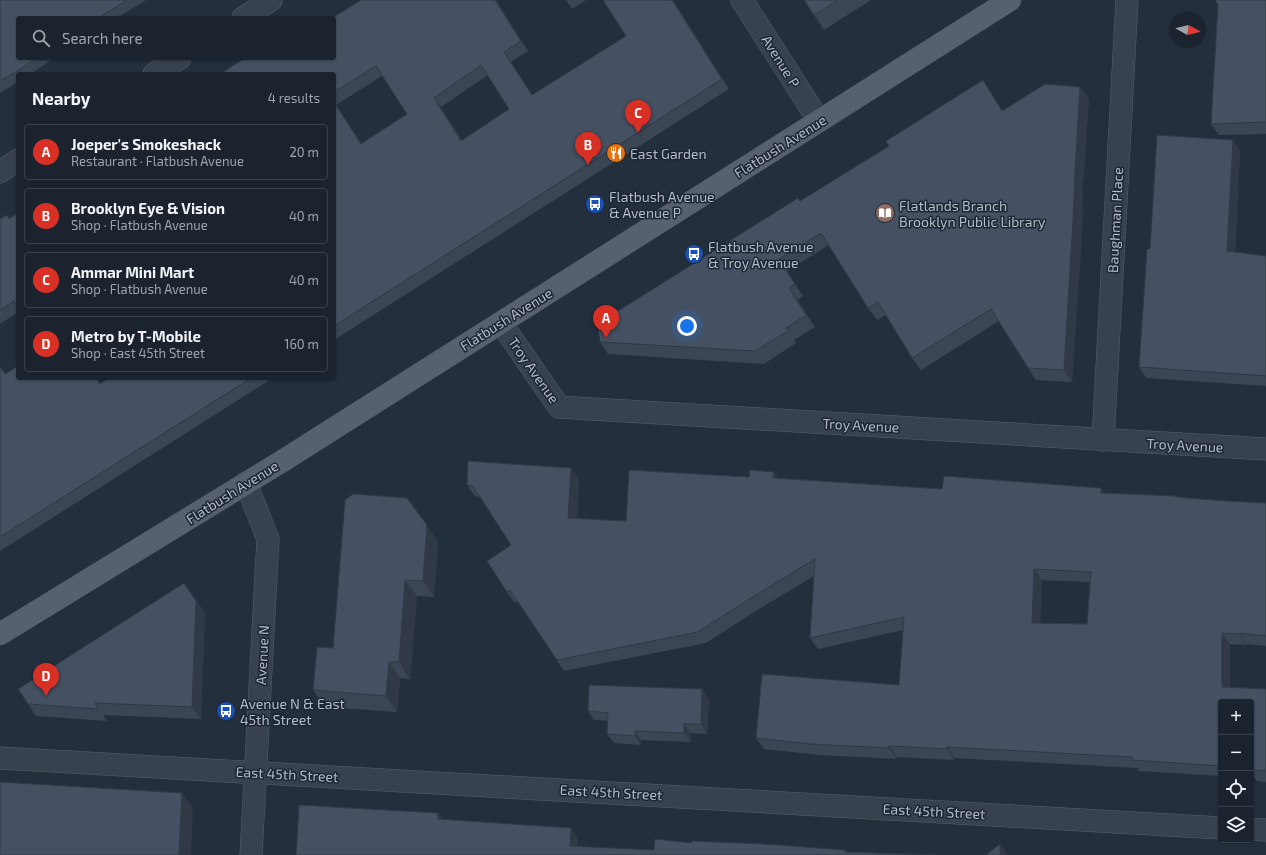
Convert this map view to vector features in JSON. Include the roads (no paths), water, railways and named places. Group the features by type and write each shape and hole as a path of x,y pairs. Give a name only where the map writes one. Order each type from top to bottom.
{"main road":[{"name":"Flatbush Avenue","path":"0,634 246,483 501,323 1010,0"}],"street":[{"path":"246,16 271,0"},
{"name":"Avenue P","path":"742,0 819,121"},
{"name":"Baughman Place","path":"1103,440 1127,0"},
{"path":"157,72 177,60"},
{"path":"0,172 16,161"},
{"name":"Troy Avenue","path":"501,323 559,407 1266,450"},
{"name":"Avenue N","path":"246,483 268,539 251,855"},
{"name":"East 45th Street","path":"0,758 1218,828"},
{"path":"1254,829 1266,830"}],"place":[{"name":"Ammar Mini Mart","path":"638,133"},
{"name":"East Garden","path":"616,153"},
{"name":"Brooklyn Eye & Vision","path":"588,165"},
{"name":"Flatbush Avenue & Avenue P","path":"595,204"},
{"name":"Flatlands Branch Brooklyn Public Library","path":"885,213"},
{"name":"Flatbush Avenue & Troy Avenue","path":"694,254"},
{"name":"Joeper's Smokeshack","path":"606,338"},
{"name":"Metro by T-Mobile","path":"46,696"},
{"name":"Avenue N & East 45th Street","path":"226,711"}]}
